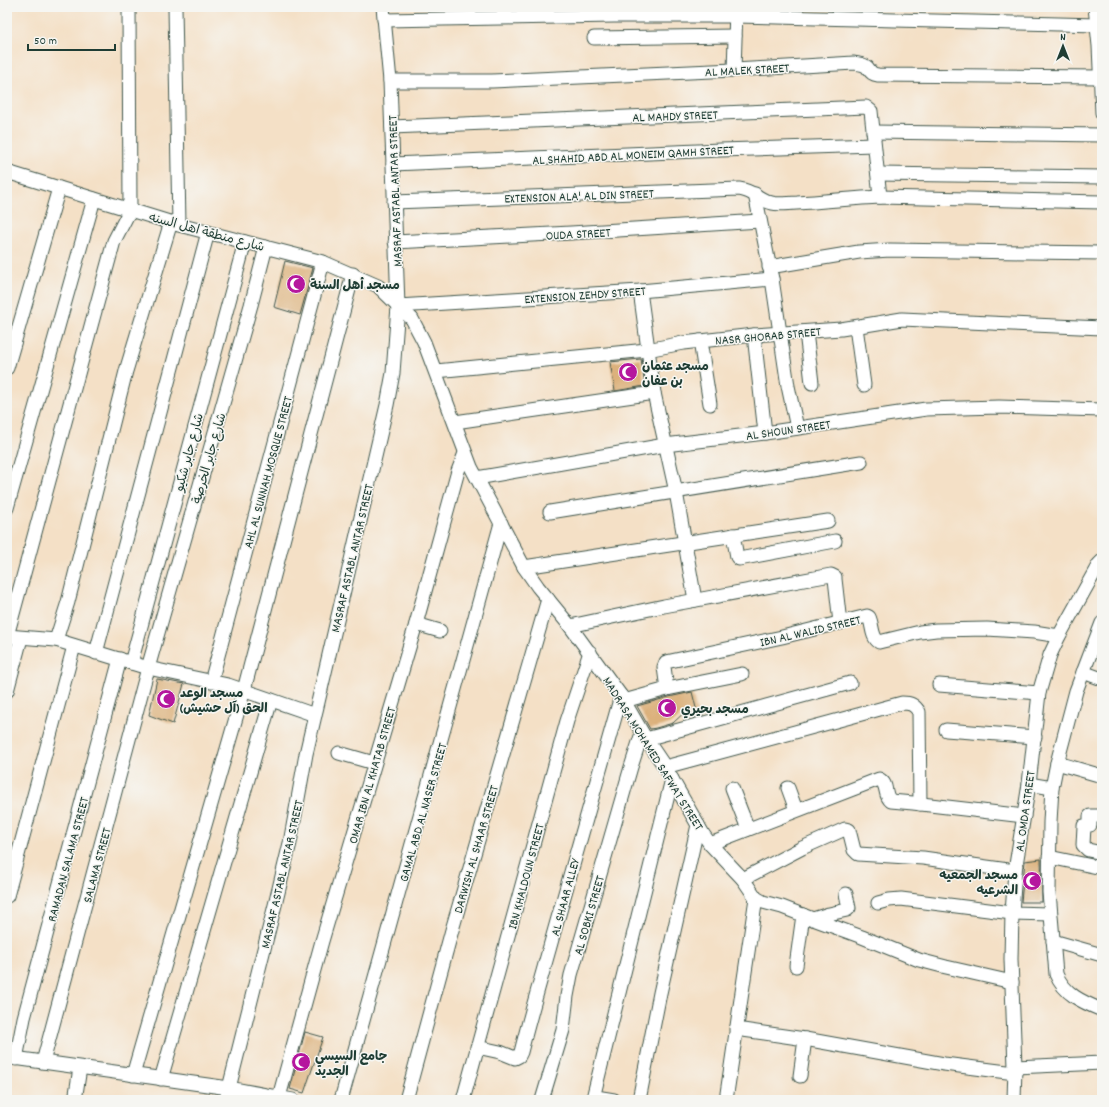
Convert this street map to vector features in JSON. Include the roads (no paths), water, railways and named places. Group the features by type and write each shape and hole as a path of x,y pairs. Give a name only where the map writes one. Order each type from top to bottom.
{"street":[{"path":"129,7 130,210 114,241 7,636 56,640 148,668 244,690 315,715"},
{"path":"56,640 68,602 126,371 175,223 175,7"},
{"path":"1098,10 1097,25 1102,77 1102,113"},
{"path":"384,13 614,16 736,11 1097,25"},
{"path":"734,70 736,11"},
{"name":"MASRAF ASTABL ANTAR STREET","path":"228,1094 277,898 315,715 387,405 393,373 398,306 390,81 384,13"},
{"path":"594,38 735,36"},
{"name":"AL MALEK STREET","path":"390,81 492,81 854,63 862,64 872,73 878,75 1102,77"},
{"name":"AL MAHDY STREET","path":"392,128 866,107 871,111 880,197"},
{"path":"874,132 1102,135"},
{"name":"AL SHAHID ABD AL MONEIM QAMH STREET","path":"393,164 874,145"},
{"name":"شارع منطقة اهل السنه","path":"7,172 175,223 323,262 378,286 398,306"},
{"path":"878,174 1102,177"},
{"path":"7,368 59,188"},
{"name":"EXTENSION ALA' AL DIN STREET","path":"394,202 739,189 747,190 758,197 773,203 826,202 853,198 880,197 1102,202"},
{"path":"758,197 760,221 771,273 788,386 797,428"},
{"path":"7,508 94,199"},
{"name":"OUDA STREET","path":"395,242 760,221"},
{"path":"96,653 208,232"},
{"name":"شارع جابر شكيو","path":"126,661 245,242"},
{"name":"شارع جابر الخرصة","path":"148,668 249,313 266,247"},
{"name":"EXTENSION ZEHDY STREET","path":"398,306 640,291 771,273 859,252 890,250 1102,253"},
{"name":"AHL AL SUNNAH MOSQUE STREET","path":"212,682 323,262"},
{"path":"133,1075 244,690 353,274"},
{"path":"640,291 654,393 676,492 695,600"},
{"name":"MADRASA MOHAMED SAFWAT STREET","path":"398,306 412,319 424,342 455,422 465,453 524,567 538,587 590,652 622,699 665,767 710,844 743,879 756,898"},
{"name":"NASR GHORAB STREET","path":"436,371 647,350 700,341 856,327 888,321 916,319 1102,328"},
{"path":"856,327 864,385"},
{"path":"806,332 812,383"},
{"path":"754,335 765,433"},
{"path":"700,341 710,404"},
{"path":"455,422 654,393"},
{"name":"AL SHOUN STREET","path":"477,478 665,445 765,433 926,409 999,407 1102,410"},
{"name":"OMAR IBN AL KHATAB STREET","path":"279,1097 320,948 416,624 452,492 465,453"},
{"path":"550,512 861,462"},
{"path":"524,567 828,521"},
{"name":"GAMAL ABD AL NASER STREET","path":"341,1100 501,523"},
{"path":"733,535 737,557 739,559 835,541"},
{"name":"AL OMDA STREET","path":"1014,1100 1015,1070 1012,982 1012,913 1016,872 1035,737 1039,693 1050,655 1059,636 1102,561"},
{"path":"570,626 632,612 831,575 836,579 840,623"},
{"name":"DARWISH AL SHAAR STREET","path":"406,1100 454,923 548,599"},
{"name":"IBN AL WALID STREET","path":"667,689 664,667 666,662 869,617 874,636 879,642 920,632 936,630 995,629 1034,632 1059,636"},
{"name":"AL OMDA STREET","path":"1102,623 1076,691 1057,763 1052,788 1049,857 1050,914 1056,974 1066,991 1102,1010"},
{"path":"416,624 440,631"},
{"path":"7,691 21,638"},
{"path":"7,896 74,646"},
{"name":"IBN KHALDOUN STREET","path":"463,1100 567,721 590,652"},
{"name":"RAMADAN SALAMA STREET","path":"11,1058 26,1011 126,661"},
{"name":"SALAMA STREET","path":"43,1062 148,668"},
{"path":"1083,672 1102,679"},
{"path":"622,699 742,674"},
{"path":"644,736 850,683"},
{"path":"939,685 1039,693"},
{"name":"AL SHAAR ALLEY","path":"477,1047 500,1052 515,1058 519,1056 521,1052 534,1001 622,699"},
{"path":"161,1079 271,700"},
{"path":"665,767 902,703 909,703 915,706 918,712 920,804"},
{"path":"946,730 1035,737"},
{"name":"AL SOBKI STREET","path":"542,1100 563,1030 571,975 628,774 644,736"},
{"path":"339,753 374,763"},
{"path":"1057,763 1102,776"},
{"path":"614,1100 596,1097 594,1094 672,779"},
{"path":"710,844 879,779 885,785 886,796 891,801 1024,816"},
{"path":"1029,784 1052,788"},
{"path":"732,788 748,829"},
{"path":"788,788 796,810"},
{"path":"1089,865 1096,852 1085,848 1084,826 1090,825 1090,816 1102,816"},
{"path":"639,1100 660,993 698,825"},
{"path":"743,879 796,851 845,828 849,830 854,850 858,854 923,858 1016,872"},
{"path":"1049,857 1102,868"},
{"path":"808,917 846,910 849,908 846,894"},
{"path":"726,1100 756,898 763,902 782,907 919,960 1012,982"},
{"path":"878,904 889,900 901,899 1012,913 1050,914"},
{"path":"796,966 808,917"},
{"path":"1053,941 1102,955"},
{"path":"736,1028 944,1064 1015,1070 1102,1063"},
{"path":"800,1076 805,1039"},
{"path":"11,1058 161,1079 228,1094 279,1097 293,1100"},
{"path":"75,1100 80,1068"}],"place":[{"name":"مسجد أهل السنة","path":"296,284"},
{"name":"مسجد عثمان بن عفان","path":"628,372"},
{"name":"مسجد الوعد الحق (آل حشيش)","path":"166,699"},
{"name":"مسجد بحيري","path":"667,708"},
{"name":"مسجد الجمعيه الشرعيه","path":"1032,881"},
{"name":"جامع السيسي الجديد","path":"301,1062"}]}
